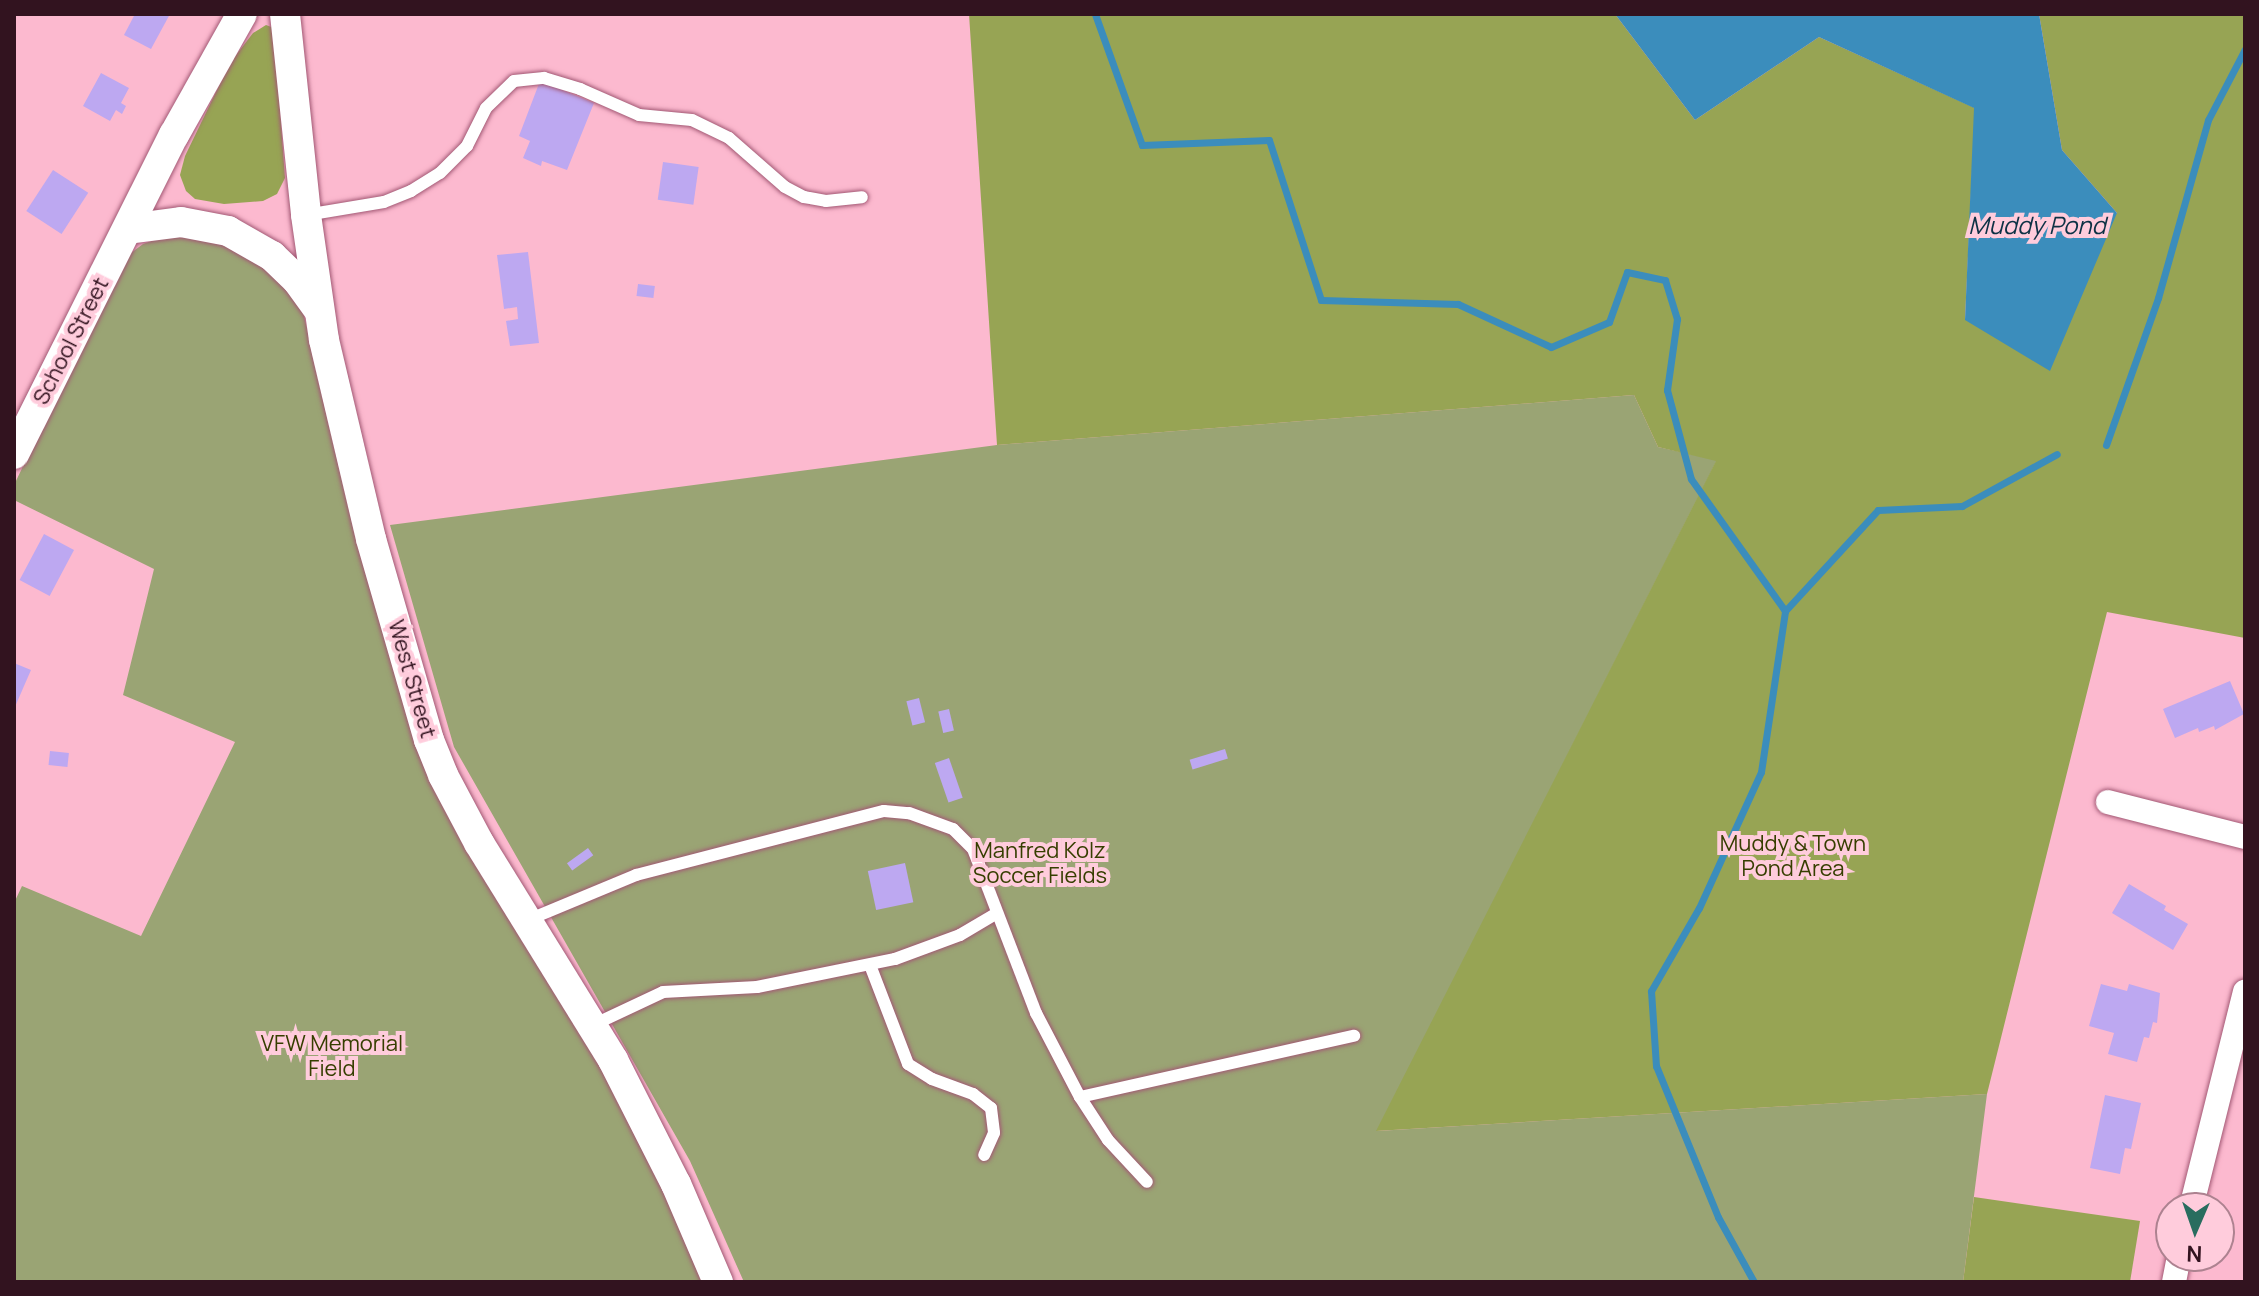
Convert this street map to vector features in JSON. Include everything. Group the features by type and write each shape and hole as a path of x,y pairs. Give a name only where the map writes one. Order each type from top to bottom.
{"street":[{"name":"School Street","path":"14,454 174,135 242,14"},
{"name":"West Street","path":"285,14 306,215 319,311 336,398 371,539 429,740 459,808 593,1025 676,1184 718,1282"},
{"path":"128,229 181,222 228,231 272,256 297,280 319,311"},
{"path":"2108,802 2245,837"},
{"path":"2195,1192 2245,992"}],"lane":[{"path":"306,215 384,202 411,191 440,173 467,146 486,108 514,81 544,78 580,89 639,115 692,120 729,138 785,187 804,197 826,201 862,197"},
{"path":"528,920 636,875 888,811 918,815 959,833 976,853 1036,1013 1080,1097 1108,1140 1147,1182"},
{"path":"593,1025 663,992 757,987 870,965 928,949 968,932 997,913"},
{"path":"870,965 908,1064 932,1079 973,1094 991,1108 994,1133 984,1155"},
{"path":"1080,1097 1354,1036"}],"green space":[{"name":"Muddy & Town Pond Area","path":"969,14 1615,14 1695,120 1819,37 1975,108 1965,319 2117,213 2062,150 2039,14 2245,14 2245,638 2107,612 1987,1094 1376,1131 1716,461 1658,447 1634,395 997,445"},
{"path":"266,25 274,28 285,178 277,194 263,201 224,204 195,199 186,191 180,175 185,156 230,63 253,33"},
{"name":"VFW Memorial Field","path":"193,235 224,241 270,270 302,308 376,608 539,963 634,1125 705,1282 14,1282 14,903 22,886 141,936 235,742 123,695 154,569 14,500 14,485 123,259 143,244 163,237"},
{"name":"Manfred Kolz Soccer Fields","path":"1634,395 1658,447 1717,460 1377,1131 1987,1094 1963,1282 744,1282 690,1161 454,747 390,525 997,445"},
{"path":"1974,1197 2140,1221 2130,1282 1963,1282"}],"water":[{"name":"Muddy Pond","path":"1615,14 2039,14 2062,150 2117,213 2050,371 1965,320 1974,108 1819,37 1695,120"}],"building":[{"path":"135,14 170,14 151,49 124,35"},
{"path":"101,73 129,88 121,103 126,106 122,114 116,110 110,121 83,106"},
{"path":"540,81 594,103 567,170 542,161 541,166 523,158 530,141 519,136"},
{"path":"663,162 699,167 693,205 658,200"},
{"path":"53,170 88,193 62,234 26,211"},
{"path":"528,252 539,343 510,346 506,321 518,319 517,307 504,309 497,255"},
{"path":"638,284 655,286 653,298 637,296"},
{"path":"44,534 74,550 50,596 20,580"},
{"path":"14,663 31,670 14,709"},
{"path":"2230,681 2244,714 2215,730 2214,726 2199,732 2198,728 2175,738 2163,709"},
{"path":"919,698 925,722 912,725 906,701"},
{"path":"949,709 954,730 943,733 938,711"},
{"path":"1225,749 1228,759 1193,769 1190,760"},
{"path":"50,751 69,753 67,767 49,765"},
{"path":"949,758 963,798 948,803 935,763"},
{"path":"588,848 593,855 572,871 567,863"},
{"path":"905,863 913,902 876,910 868,871"},
{"path":"2129,884 2166,906 2164,910 2188,924 2173,950 2112,913"},
{"path":"2101,984 2127,991 2129,984 2160,993 2157,1023 2153,1022 2149,1038 2144,1037 2137,1062 2108,1054 2114,1033 2089,1026"},
{"path":"2105,1095 2141,1103 2131,1149 2125,1148 2120,1174 2090,1168"}],"waterway":[{"path":"1095,14 1142,145 1269,140 1321,300 1458,304 1551,347 1609,322 1627,272 1665,280 1677,319 1667,390 1691,479 1785,611"},
{"path":"2106,445 2158,298 2208,120 2245,49"},
{"path":"1754,1282 1718,1217 1656,1066 1651,991 1699,908 1761,772 1785,611 1878,510 1962,506 2057,454"}]}
